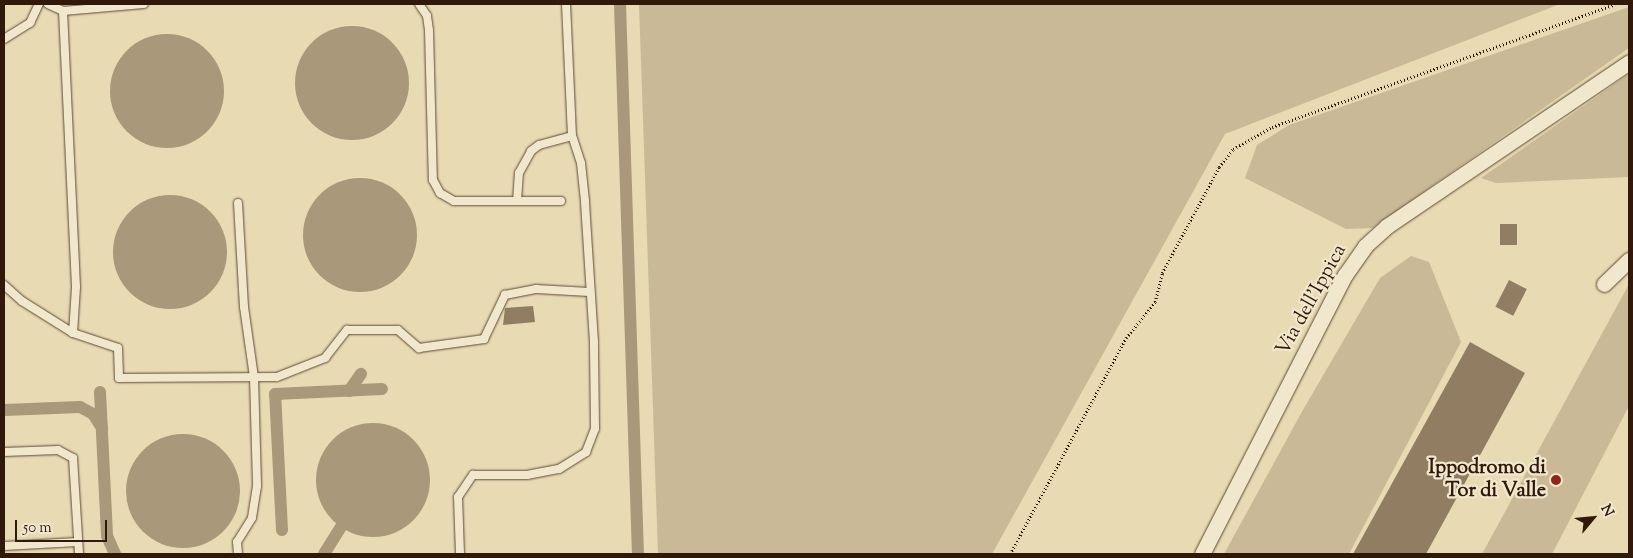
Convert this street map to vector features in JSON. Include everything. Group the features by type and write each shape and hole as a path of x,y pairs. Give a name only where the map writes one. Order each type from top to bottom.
{"street":[{"name":"Via dell'Ippica","path":"1202,554 1345,274 1365,246 1387,226 1629,62"},
{"path":"1604,284 1629,260"}],"lane":[{"path":"4,39 30,23 39,4"},
{"path":"48,4 63,11 144,4"},
{"path":"420,4 427,16 429,31 433,180 440,193 454,200 561,201"},
{"path":"460,554 458,497 472,475 527,475 559,469 586,452 595,429 581,163 572,136 566,4"},
{"path":"63,11 76,286 73,333"},
{"path":"517,201 519,173 532,151 539,145 572,136"},
{"path":"238,203 244,307 254,377 257,486 252,518 237,542 238,554"},
{"path":"4,285 22,301 73,333 118,348 119,378 277,376 325,358 347,330 398,330 419,348 484,339 505,295 536,289 589,292"},
{"path":"4,452 58,450 73,458 79,554"},
{"path":"4,546 78,542"}],"path":[{"path":"1010,554 1126,338 1155,302 1162,273 1219,167 1233,149 1272,127 1615,4"}],"shaded area":[{"path":"639,4 1560,4 1225,134 992,554 658,554"},
{"path":"1629,7 1629,48 1372,228 1346,229 1245,178 1257,145 1289,125"},
{"path":"352,26 374,30 392,43 405,61 409,83 405,105 392,123 374,136 352,140 330,136 312,123 299,105 295,83 299,61 312,43 330,30"},
{"path":"167,34 189,38 207,51 220,69 224,91 220,113 207,131 189,144 167,148 145,144 127,131 114,113 110,91 114,69 127,51 145,38"},
{"path":"1629,74 1629,177 1496,183 1481,178"},
{"path":"360,178 382,182 400,195 413,213 417,235 413,257 400,275 382,288 360,292 338,288 320,275 307,257 303,235 307,213 320,195 338,182"},
{"path":"170,195 192,199 210,212 223,230 227,252 223,274 210,292 192,305 170,309 148,305 130,292 117,274 113,252 117,230 130,212 148,199"},
{"path":"1411,256 1429,262 1461,342 1349,554 1224,554 1304,408 1380,278"},
{"name":"Ippodromo di Tor di Valle","path":"1629,284 1629,406 1552,554 1482,554"},
{"path":"373,423 395,427 413,440 426,458 430,480 426,502 413,520 395,533 373,537 351,533 333,520 320,502 316,480 320,458 333,440 351,427"},
{"path":"183,434 205,438 223,451 236,469 240,491 236,513 223,531 205,544 183,548 161,544 143,531 130,513 126,491 130,469 143,451 161,438"}],"building":[{"path":"1500,224 1517,224 1517,245 1500,245"},
{"path":"1509,280 1527,289 1513,316 1495,307"},
{"path":"533,306 535,322 503,325 505,308"},
{"path":"1470,342 1525,373 1426,554 1353,554"}],"waterway":[{"path":"620,4 638,554"},
{"path":"349,391 361,374"},
{"path":"282,530 275,394 382,389"},
{"path":"100,392 107,536 115,554"},
{"path":"4,410 80,407 93,414 102,428"},
{"path":"324,554 341,527"}],"place":[{"name":"Ippodromo di Tor di Valle","path":"1556,480"}]}
